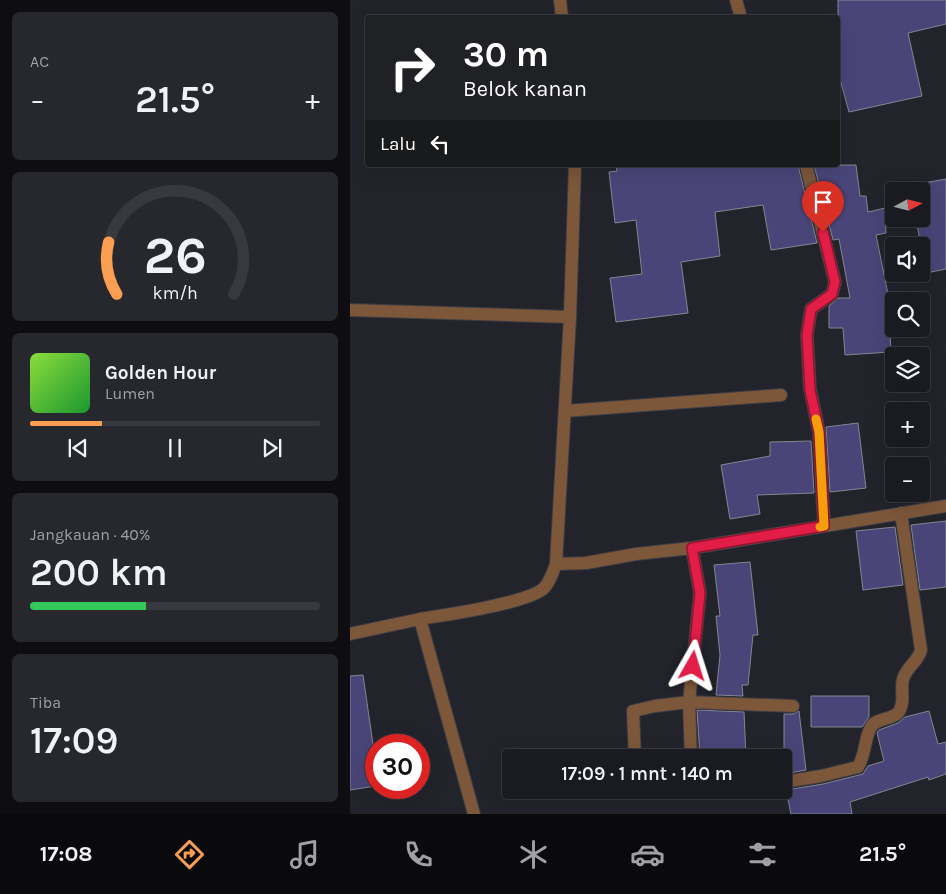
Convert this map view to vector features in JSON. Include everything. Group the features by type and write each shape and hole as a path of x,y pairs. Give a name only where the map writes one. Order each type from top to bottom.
{"street":[{"path":"560,0 562,15"},
{"path":"736,0 740,15"},
{"path":"350,634 496,605 543,589 551,576 556,564 565,411 575,167"},
{"path":"806,167 835,282 832,294 811,309 807,335 810,390 819,432 824,526"},
{"path":"350,310 570,317"},
{"path":"565,411 781,395"},
{"path":"556,564 586,563 636,554 692,548 946,506"},
{"path":"792,781 858,767 862,760 868,733 873,724 897,714 903,703 903,680 910,665 920,657 922,650 901,513"},
{"path":"691,749 689,702 700,593 692,548"},
{"path":"420,619 474,814"},
{"path":"635,749 633,711 689,702 793,706"}],"building":[{"path":"838,0 946,0 946,24 908,33 922,96 849,112 840,79 840,15 838,15"},
{"path":"856,165 860,196 866,196 868,212 885,208 886,233 876,235 888,292 885,292 885,337 890,337 891,347 885,347 885,352 845,355 843,328 829,328 829,306 838,298 850,298 839,239 833,240 815,167"},
{"path":"616,167 798,167 817,243 771,250 763,205 715,212 720,256 681,262 688,313 616,322 610,278 642,274 636,220 615,223 609,172 617,171"},
{"path":"946,179 946,269 930,272 930,237 919,237 918,228 930,228 929,182"},
{"path":"858,423 866,488 830,492 826,427"},
{"path":"811,441 814,493 757,495 760,514 730,519 721,465 770,456 770,442"},
{"path":"946,521 946,587 920,590 911,525"},
{"path":"895,527 903,585 863,590 856,531"},
{"path":"750,562 758,635 753,635 748,685 742,685 743,696 716,695 720,655 716,616 720,616 714,565"},
{"path":"363,675 372,734 365,734 365,788 350,790 350,676"},
{"path":"811,696 869,696 869,717 862,727 811,727"},
{"path":"697,710 744,712 746,749 699,749"},
{"path":"799,711 806,770 792,773 792,749 784,749 784,714 793,714"},
{"path":"929,711 938,744 946,742 946,774 929,780 928,777 850,802 852,814 791,814 788,799 792,799 792,789 823,784 863,774 868,766 884,761 877,733 879,730 898,723 905,717"}],"slow traffic":[{"path":"816,419 819,432 824,526 820,527"}],"route":[{"path":"693,666 700,593 692,548 824,526 819,432 810,390 807,335 811,309 832,294 835,282 823,232"}]}
